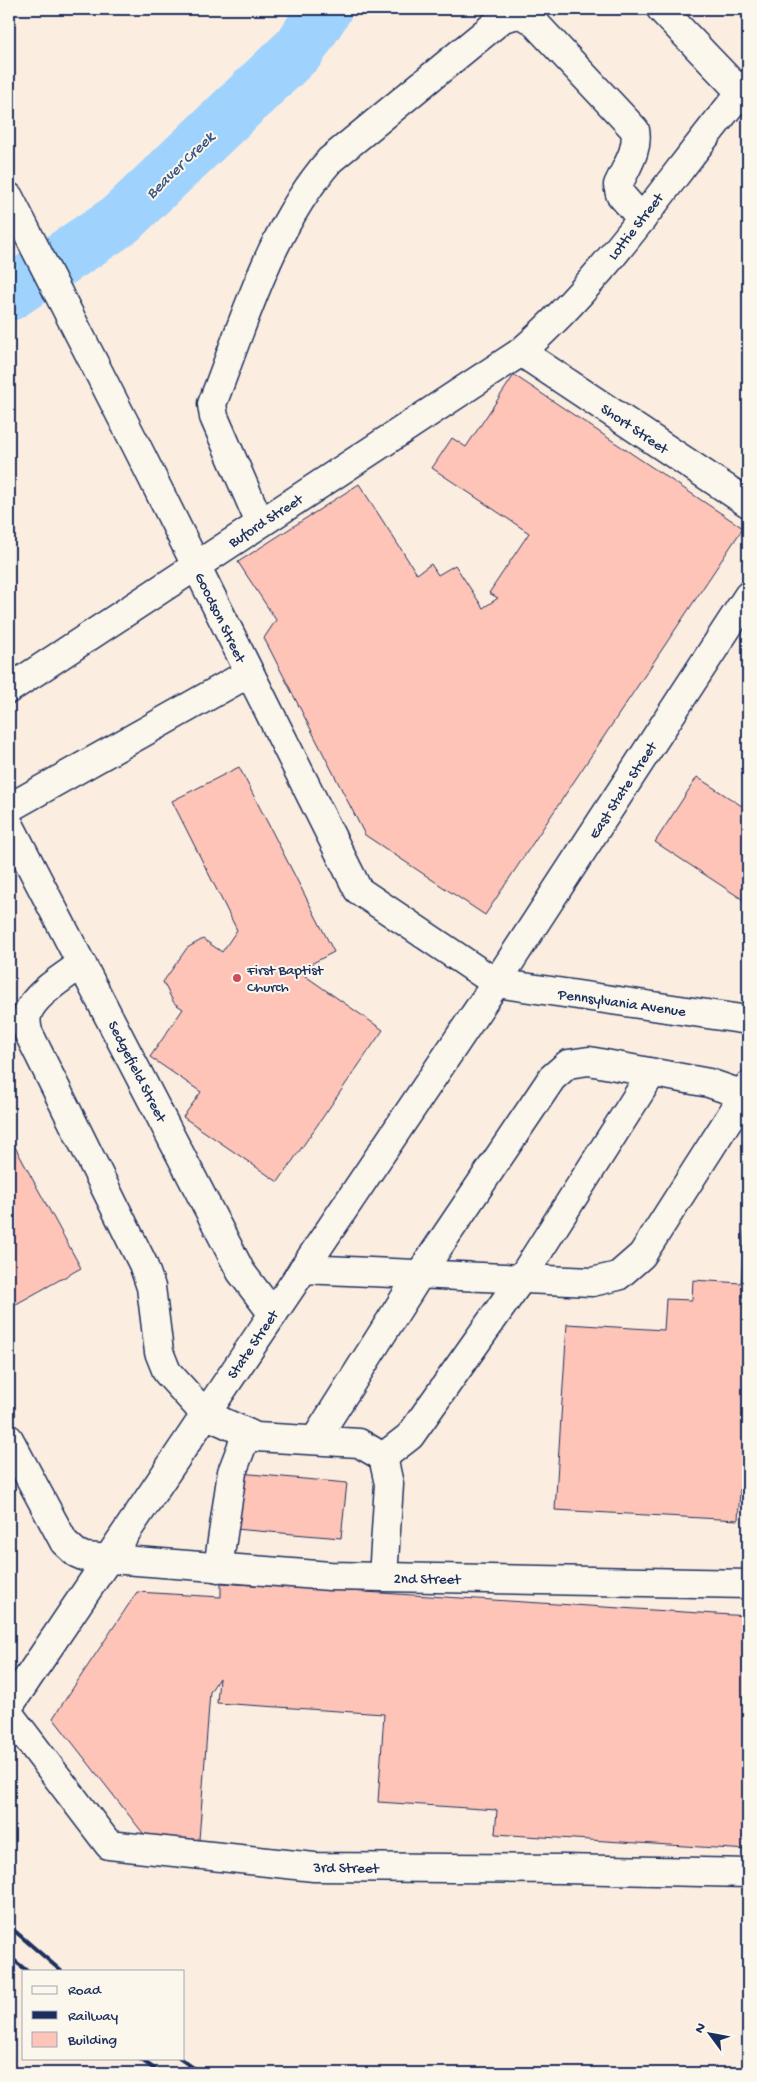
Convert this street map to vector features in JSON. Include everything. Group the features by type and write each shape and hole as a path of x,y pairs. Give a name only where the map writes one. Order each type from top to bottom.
{"street":[{"name":"Lottie Street","path":"522,352 554,323 583,292 642,219 716,121 746,92 661,9"},
{"path":"260,523 214,417 212,404 273,246 307,188 330,160 503,18 519,14 531,19 635,130 635,149 618,185 620,194 642,219"},
{"name":"Goodson Street","path":"9,197 358,890 496,984"},
{"name":"Short Street","path":"522,352 748,503"},
{"name":"Buford Street","path":"9,689 195,565 522,352"},
{"name":"East State Street","path":"496,984 748,596"},
{"path":"9,808 248,673"},
{"name":"Sedgefield Street","path":"9,824 241,1272 272,1314"},
{"path":"82,964 38,997 32,1004 26,1016 28,1032 143,1264 151,1287 158,1352 167,1372 205,1414 256,1437 359,1442 383,1457 389,1484 383,1577"},
{"name":"Pennsylvania Avenue","path":"496,984 748,1020"},
{"name":"State Street","path":"9,1706 496,984"},
{"path":"303,1269 420,1274 592,1282 618,1276 642,1256 746,1090 589,1061 568,1064 552,1078 420,1274 315,1440"},
{"path":"383,1457 410,1436 521,1279 652,1073"},
{"path":"218,1568 232,1472 246,1433"},
{"name":"2nd Street","path":"9,1439 64,1542 76,1553 85,1557 330,1576 748,1584"},
{"name":"3rd Street","path":"9,1714 109,1845 314,1867 748,1873"}],"building":[{"path":"514,375 743,528 485,915 365,835 264,638 276,620 238,562 359,484 417,574 431,564 438,575 455,565 483,608 498,598 489,593 529,533 432,468 452,438 466,447"},
{"name":"First Baptist Church","path":"239,767 334,952 305,967 301,973 383,1030 278,1182 183,1117 201,1092 150,1057 183,1009 174,1003 163,982 187,948 203,939 222,952 237,930 172,801"},
{"path":"697,777 748,810 748,903 655,842"},
{"path":"9,1136 81,1268 9,1308"},
{"path":"745,1221 748,1221 748,1463 742,1462 738,1520 555,1510 567,1324 664,1330 666,1299 692,1300 693,1280 741,1283"},
{"path":"240,1473 347,1483 341,1538 234,1529"},
{"path":"221,1583 748,1616 748,1654 744,1711 748,1714 748,1850 495,1834 497,1810 378,1802 384,1714 217,1703 219,1678 210,1692 199,1840 146,1837 53,1718 137,1592 221,1597"}],"waterway":[{"name":"Beaver Creek","path":"9,294 120,220 300,48 325,9"}],"railway":[{"path":"9,1926 60,1970"},
{"path":"9,1956 26,1970"},
{"path":"142,2060 160,2073"},
{"path":"182,2060 201,2073"}],"place":[{"name":"First Baptist Church","path":"237,978"}]}
